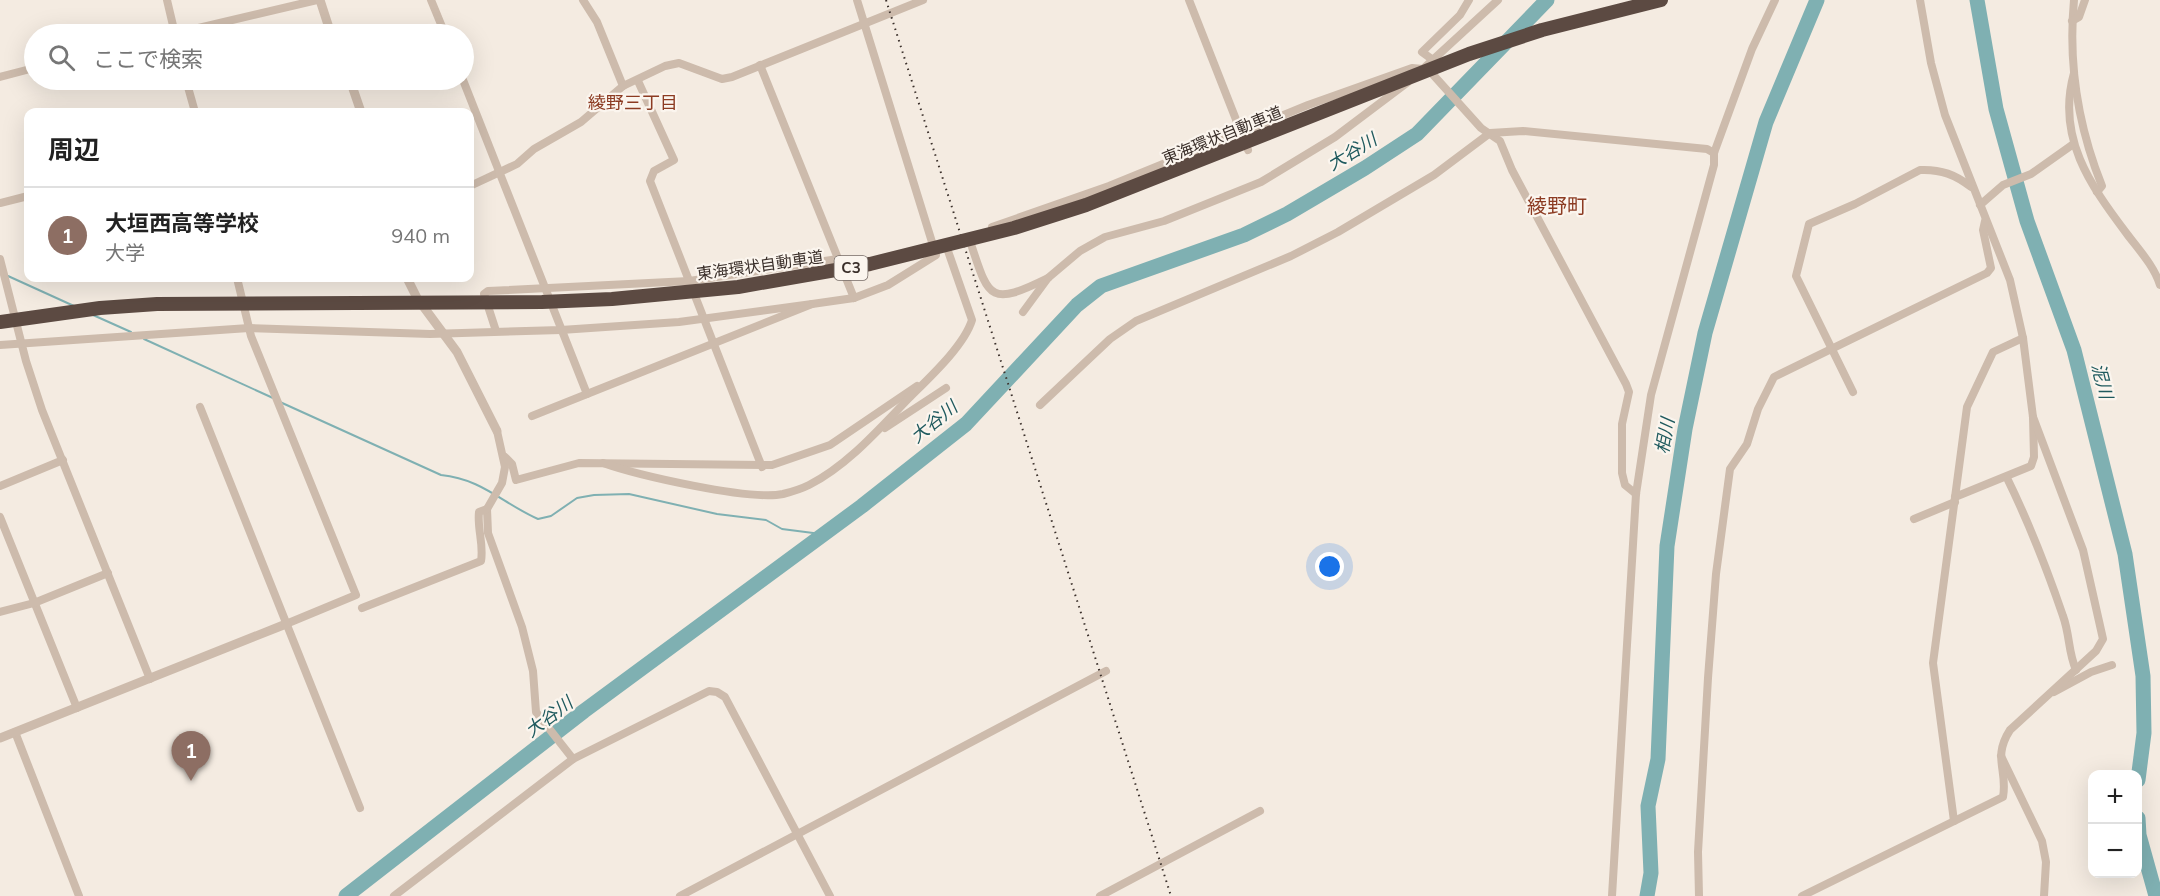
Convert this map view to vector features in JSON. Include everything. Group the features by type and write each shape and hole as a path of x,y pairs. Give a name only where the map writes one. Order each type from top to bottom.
{"highway":[{"name":"東海環状自動車道","path":"0,322 157,304 542,303 612,299 738,286 826,273 930,251 1086,205 1469,54 1542,30 1661,0"}],"street":[{"path":"167,0 172,24"},
{"path":"216,24 318,0 327,24"},
{"path":"431,0 441,24"},
{"path":"583,0 597,21 622,86"},
{"path":"857,0 936,255"},
{"path":"474,184 501,174 534,149 581,122 622,86 638,81 665,66 679,63 722,79 923,0"},
{"path":"1189,0 1248,150"},
{"path":"1433,60 1422,52 1460,15 1469,0"},
{"path":"1023,312 1048,278 1080,250 1105,237 1164,221 1261,182 1298,162 1388,98 1498,0"},
{"path":"1612,896 1636,494 1651,395 1714,165 1714,153 1752,49 1775,0"},
{"path":"1914,519 2031,466 2034,457 2033,417 2023,338 2010,280 1972,188 1939,94 1929,54 1920,0"},
{"path":"2074,0 2073,73 2080,117 2102,186 2097,192"},
{"path":"2072,21 2079,17 2085,0"},
{"path":"760,65 854,298"},
{"path":"0,345 118,335 249,328 444,333 561,330 705,319 854,298 888,285 936,255 970,241 988,229 1109,186 1385,77 1412,68 1424,68 1481,128 1500,141 1512,170 1626,384 1629,392 1622,424 1622,473 1625,484 1636,494"},
{"path":"0,77 24,71"},
{"path":"2073,73 2068,94 2072,145 2097,192 2148,261 2160,285"},
{"path":"638,81 674,160 654,171 650,181 762,467"},
{"path":"189,90 194,108"},
{"path":"353,90 360,108"},
{"path":"467,90 587,394"},
{"path":"1040,405 1110,339 1136,321 1291,256 1338,232 1434,175 1490,133 1522,131 1707,149 1714,153"},
{"path":"1980,205 2003,185 2031,174 2072,145"},
{"path":"1853,392 1796,276 1809,224 1855,204 1920,170 1931,169 1956,176 1972,188"},
{"path":"0,203 24,197"},
{"path":"1699,896 1698,852 1708,678 1716,574 1730,469 1747,444 1758,409 1774,377 1988,273 1991,268 1983,230 1985,221"},
{"path":"970,241 983,280 990,292 1000,296 1013,294 1048,278"},
{"path":"603,463 637,474 754,494 782,494 809,485 854,453 873,435 928,379 969,331 972,320 948,251"},
{"path":"496,331 484,294 488,291 545,290 689,281 838,259"},
{"path":"0,260 21,343 42,410 150,678"},
{"path":"0,738 356,595 249,328 238,282"},
{"path":"409,282 417,298 444,333 477,387 497,431 505,458 502,483 487,509 488,533 522,627 533,671 536,712 571,755"},
{"path":"532,416 812,304"},
{"path":"1954,821 1933,663 1967,407 1972,392 1993,352 2023,338"},
{"path":"505,458 512,464 516,480 579,463 762,467 830,445 854,431 889,402 928,379"},
{"path":"873,435 946,388"},
{"path":"200,407 360,808"},
{"path":"1802,896 2003,797 1999,756 2010,730 2096,651 2103,639 2083,550 2033,417"},
{"path":"0,486 63,460"},
{"path":"2007,478 2046,564 2065,620 2069,636 2068,649 2076,670"},
{"path":"362,608 481,561 483,548 478,527 479,512 487,509"},
{"path":"0,517 3,531 77,708"},
{"path":"0,612 34,603 108,573"},
{"path":"2049,694 2064,689 2091,672 2112,665"},
{"path":"680,896 1106,671"},
{"path":"394,896 571,755 708,691 717,692 725,697 830,896"},
{"path":"15,732 79,896"},
{"path":"1999,756 2004,758 2042,841 2046,862 2044,896"},
{"path":"1100,896 1260,811"}],"waterway":[{"name":"大谷川","path":"346,896 584,711 862,506 966,424 1077,305 1101,286 1244,235 1287,214 1365,168 1417,134 1547,0"},
{"name":"相川","path":"1647,896 1651,873 1648,806 1658,759 1667,546 1685,429 1705,333 1766,122 1817,0"},
{"name":"泥川","path":"1977,0 1996,109 2027,221 2074,350 2125,554 2143,676 2144,733 2139,770"},
{"path":"8,276 74,306"},
{"path":"93,315 131,332"},
{"path":"144,339 273,398"},
{"path":"280,402 441,475 455,477 480,486 538,519 551,516 577,498 629,494 717,514 766,520 782,529 821,534"},
{"name":"泥川","path":"2138,824 2139,835 2156,896"}],"railway":[{"path":"886,0 1171,896"}],"place":[{"name":"大垣西高等学校","path":"191,781"}],"district":[{"name":"綾野三丁目","path":"633,103"},
{"name":"綾野町","path":"1557,206"}]}
